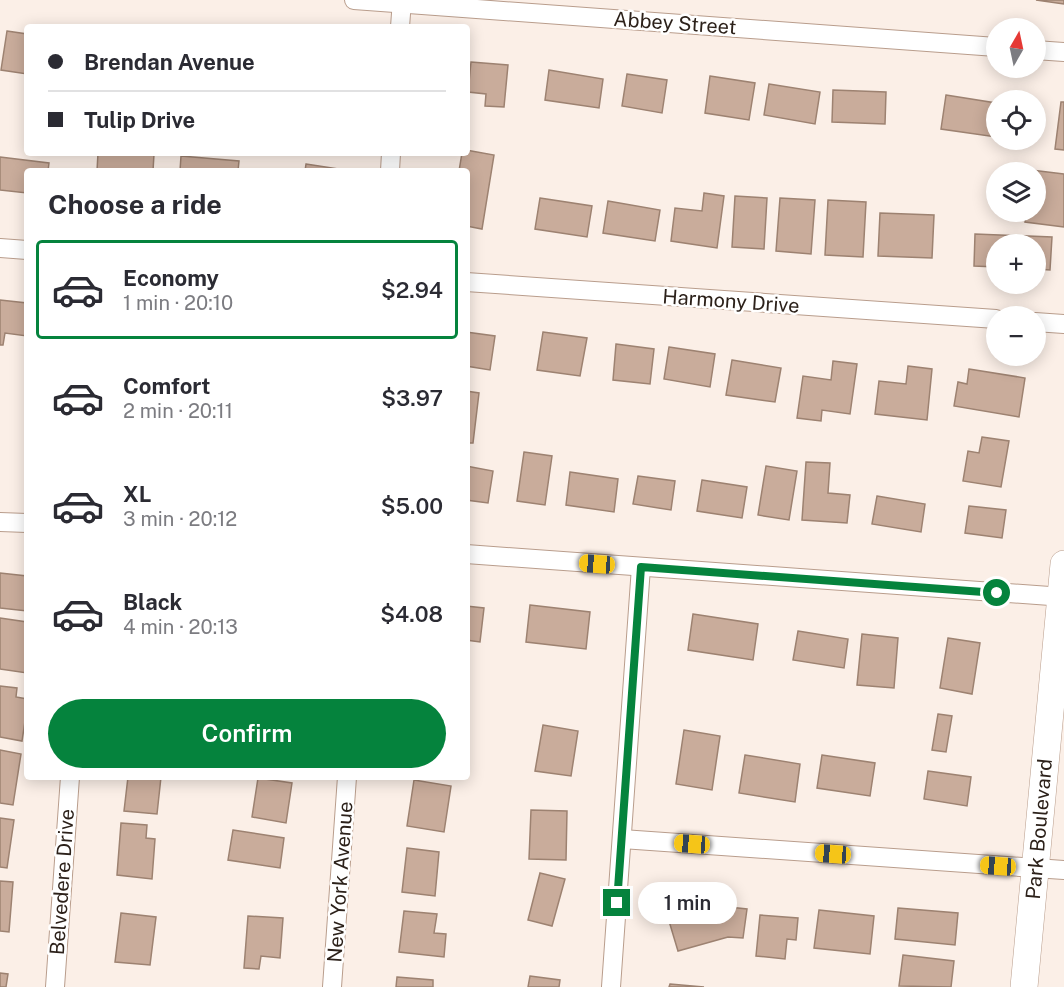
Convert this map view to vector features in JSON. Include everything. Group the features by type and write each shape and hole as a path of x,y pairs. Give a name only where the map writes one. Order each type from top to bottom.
{"main road":[{"name":"Park Boulevard","path":"1024,987 1064,564"}],"street":[{"name":"Abbey Street","path":"354,0 986,46"},
{"path":"400,24 402,2"},
{"path":"1046,51 1064,52"},
{"path":"0,248 24,250"},
{"name":"Harmony Drive","path":"470,282 986,318"},
{"path":"1046,323 1064,324"},
{"path":"0,522 24,524"},
{"path":"470,554 1062,597"},
{"path":"611,987 641,567"},
{"name":"Belvedere Drive","path":"55,987 70,780"},
{"name":"New York Avenue","path":"332,987 347,780"},
{"path":"622,839 1064,870"}],"building":[{"path":"1036,0 1064,0 1064,4"},
{"path":"7,31 24,34 24,74 1,70"},
{"path":"471,62 508,65 504,107 485,106 486,94 470,92"},
{"path":"549,70 603,79 599,108 545,100"},
{"path":"627,74 667,80 662,113 622,106"},
{"path":"710,76 755,83 749,120 705,113"},
{"path":"769,84 820,92 815,124 764,115"},
{"path":"833,90 886,92 885,124 832,122"},
{"path":"946,95 986,101 986,136 941,129"},
{"path":"1061,102 1064,102 1064,150 1055,149"},
{"path":"470,151 494,155 482,229 470,227 470,168 460,168 462,156 470,156"},
{"path":"98,156 154,156 153,168 97,168"},
{"path":"181,156 239,161 238,168 180,168"},
{"path":"0,157 49,163 48,168 24,168 24,193 0,190"},
{"path":"306,164 332,168 305,168"},
{"path":"1046,172 1064,174 1064,227 1025,222 1046,222"},
{"path":"704,193 724,196 717,248 671,241 675,208 702,211"},
{"path":"735,196 767,198 764,249 732,247"},
{"path":"540,198 592,206 587,237 535,229"},
{"path":"780,198 815,200 811,254 776,251"},
{"path":"828,200 866,202 863,257 825,255"},
{"path":"608,201 660,210 655,241 603,233"},
{"path":"880,213 934,215 932,258 878,256"},
{"path":"975,234 986,234 986,267 974,266"},
{"path":"1046,237 1052,237 1050,270 1046,270"},
{"path":"0,300 24,303 24,336 5,333 3,345 0,345"},
{"path":"543,332 587,338 580,376 537,370"},
{"path":"470,333 495,336 490,370 470,367"},
{"path":"616,344 654,349 650,384 613,380"},
{"path":"669,347 715,354 710,387 664,379"},
{"path":"732,360 781,368 775,402 726,395"},
{"path":"833,361 857,364 850,414 822,410 821,421 797,418 803,376 831,380"},
{"path":"908,366 932,369 927,420 875,414 879,381 906,384"},
{"path":"969,369 1025,378 1019,417 954,406 958,382 967,384"},
{"path":"470,392 479,393 473,443 470,443"},
{"path":"982,437 1009,441 1001,487 963,481 968,451 979,453"},
{"path":"524,452 552,456 545,505 517,501"},
{"path":"806,462 830,463 828,493 850,495 847,523 802,520"},
{"path":"766,466 797,471 789,520 758,515"},
{"path":"470,467 493,471 488,503 470,501"},
{"path":"570,472 618,479 614,512 566,505"},
{"path":"638,476 675,481 671,510 633,504"},
{"path":"702,480 747,487 742,518 697,511"},
{"path":"877,496 925,504 921,532 872,524"},
{"path":"969,506 1006,510 1002,538 965,533"},
{"path":"0,573 24,576 24,611 0,608"},
{"path":"530,605 590,612 586,649 526,642"},
{"path":"470,606 484,608 480,642 470,641"},
{"path":"693,614 758,624 753,660 688,650"},
{"path":"0,618 24,622 24,673 0,669"},
{"path":"798,631 848,639 844,668 793,660"},
{"path":"862,634 898,638 894,688 857,685"},
{"path":"948,638 980,643 972,694 940,688"},
{"path":"0,686 17,688 16,697 24,698 22,741 0,737"},
{"path":"938,714 952,716 946,752 932,750"},
{"path":"543,725 578,731 571,776 535,771"},
{"path":"684,730 720,736 712,790 676,784"},
{"path":"0,750 21,754 13,805 0,803"},
{"path":"745,755 800,764 795,802 739,793"},
{"path":"822,755 875,763 870,796 817,788"},
{"path":"928,771 971,777 967,806 924,799"},
{"path":"128,780 161,780 157,814 124,811"},
{"path":"258,780 292,783 286,823 252,817"},
{"path":"414,780 451,786 444,832 407,826"},
{"path":"531,810 567,811 566,860 529,859"},
{"path":"0,818 14,820 7,868 0,867"},
{"path":"121,823 147,825 146,838 155,839 152,879 117,875"},
{"path":"233,830 284,838 280,868 228,860"},
{"path":"407,848 439,852 435,896 402,892"},
{"path":"540,873 565,879 552,926 528,920"},
{"path":"0,881 13,882 9,932 0,931"},
{"path":"719,906 747,909 743,938 728,937 678,951 669,921 689,915 688,912 702,908 703,911"},
{"path":"898,908 958,913 955,945 895,939"},
{"path":"819,910 874,916 870,954 814,948"},
{"path":"404,911 437,914 434,933 446,934 444,957 399,952"},
{"path":"121,913 156,917 150,965 115,962"},
{"path":"760,915 798,918 796,940 787,939 785,959 756,956"},
{"path":"248,916 283,918 280,958 261,956 259,969 244,968"},
{"path":"903,955 954,961 951,987 899,986"},
{"path":"0,973 8,974 6,987 0,987"},
{"path":"530,976 560,980 559,987 528,987"},
{"path":"397,977 433,980 433,987 396,987"},
{"path":"670,984 704,987 669,987"}],"route":[{"path":"617,903 641,567 997,593"}]}
